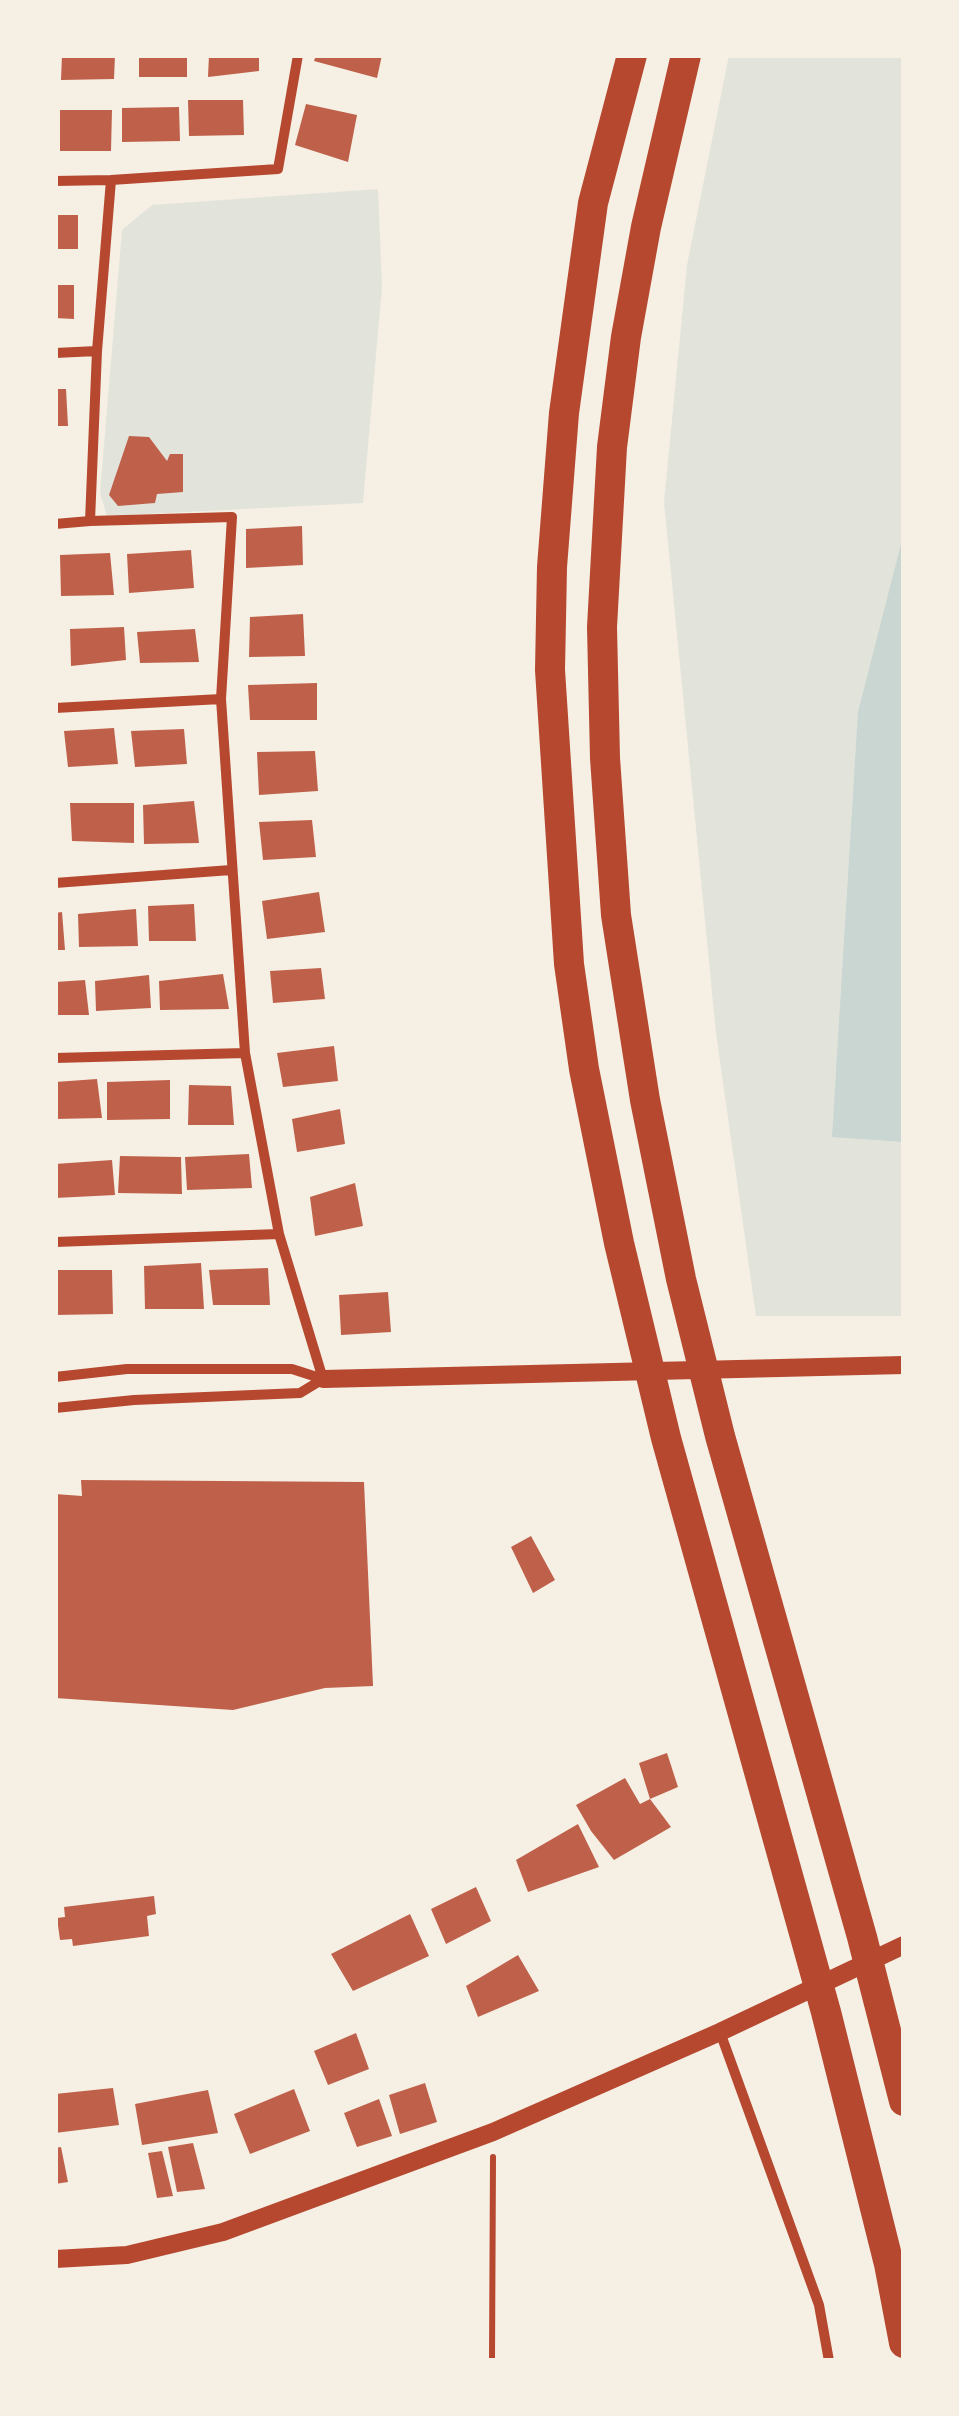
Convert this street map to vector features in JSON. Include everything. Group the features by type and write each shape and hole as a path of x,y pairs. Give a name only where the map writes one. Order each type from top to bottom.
{"highway":[{"path":"632,55 593,202 564,413 552,568 550,670 569,964 584,1068 619,1244 661,1418 826,2012 889,2264 904,2343"},
{"path":"686,55 646,227 612,447 602,627 605,758 616,914 645,1100 681,1278 720,1436 878,1994 904,2102"}],"street":[{"path":"55,181 278,169 298,55"},
{"path":"90,521 96,351 112,180"},
{"path":"55,353 96,351"},
{"path":"55,524 232,518 221,700 244,1053 278,1234 323,1379"},
{"path":"55,708 221,700"},
{"path":"55,883 231,870"},
{"path":"55,1058 244,1053"},
{"path":"55,1242 278,1234"},
{"path":"55,1377 127,1369 292,1369 323,1379 904,1365"},
{"path":"55,1408 300,1392 323,1379"},
{"path":"55,2259 127,2255 223,2232 493,2132 904,1945"},
{"path":"720,2032 819,2305 829,2361"}],"path":[{"path":"492,2361 493,2132"}],"shaded area":[{"path":"729,55 904,55 904,1316 756,1316 716,1033 664,502 687,265"},
{"path":"378,189 382,287 363,503 107,516 100,493 122,230 152,205"},
{"path":"904,532 904,1142 832,1137 858,712"}],"building":[{"path":"62,55 115,55 114,79 61,80"},
{"path":"139,55 187,55 187,77 139,77"},
{"path":"209,55 259,55 259,71 208,77"},
{"path":"316,55 382,55 377,78 314,61"},
{"path":"188,100 243,100 244,135 189,136"},
{"path":"306,104 357,115 348,162 295,145"},
{"path":"179,107 180,141 122,142 122,108"},
{"path":"60,110 112,110 111,151 60,151"},
{"path":"55,215 78,215 78,249 55,249"},
{"path":"55,285 74,285 74,319 55,318"},
{"path":"55,389 66,389 68,426 55,426"},
{"path":"129,436 149,437 167,461 170,454 183,454 183,492 157,494 155,503 118,506 109,495"},
{"path":"302,526 303,565 246,568 246,529"},
{"path":"191,550 194,588 129,593 127,554"},
{"path":"110,553 114,595 61,596 60,555"},
{"path":"303,614 305,656 249,657 250,617"},
{"path":"124,627 126,660 71,666 70,629"},
{"path":"195,629 199,662 140,663 137,632"},
{"path":"317,683 317,720 250,720 248,685"},
{"path":"114,728 118,764 68,767 64,731"},
{"path":"184,729 187,764 135,767 131,731"},
{"path":"315,751 318,791 259,795 257,752"},
{"path":"194,801 199,843 144,844 143,805"},
{"path":"70,803 134,803 134,843 72,841"},
{"path":"312,820 316,857 263,860 259,822"},
{"path":"319,892 325,932 267,939 262,901"},
{"path":"194,904 196,941 149,941 148,906"},
{"path":"136,909 138,946 79,947 78,914"},
{"path":"62,912 65,950 55,950 55,913"},
{"path":"321,968 325,999 273,1003 270,971"},
{"path":"223,974 229,1009 160,1010 159,981"},
{"path":"149,975 151,1008 96,1011 95,981"},
{"path":"85,980 89,1015 55,1015 55,982"},
{"path":"334,1046 338,1081 283,1087 277,1053"},
{"path":"97,1079 102,1118 55,1119 55,1082"},
{"path":"170,1080 170,1119 107,1120 107,1082"},
{"path":"189,1085 231,1086 234,1125 188,1125"},
{"path":"340,1109 345,1144 297,1152 292,1119"},
{"path":"249,1154 252,1188 187,1190 185,1157"},
{"path":"120,1156 181,1157 182,1194 118,1193"},
{"path":"112,1160 115,1195 55,1198 55,1164"},
{"path":"355,1183 363,1226 315,1236 310,1197"},
{"path":"201,1263 204,1309 145,1309 144,1266"},
{"path":"268,1268 270,1305 213,1305 209,1270"},
{"path":"55,1270 112,1270 113,1314 55,1315"},
{"path":"388,1292 391,1332 341,1335 339,1295"},
{"path":"81,1480 364,1482 373,1686 325,1688 233,1710 55,1698 55,1494 82,1496"},
{"path":"531,1536 555,1580 533,1593 511,1547"},
{"path":"667,1753 678,1787 650,1799 639,1763"},
{"path":"625,1778 640,1804 650,1799 671,1827 614,1860 576,1805"},
{"path":"578,1824 599,1867 528,1892 516,1860"},
{"path":"476,1887 491,1921 446,1944 431,1909"},
{"path":"154,1896 156,1914 147,1916 149,1936 73,1946 72,1939 60,1940 57,1918 65,1917 64,1907"},
{"path":"410,1914 429,1956 353,1991 331,1954"},
{"path":"518,1955 539,1991 478,2017 466,1986"},
{"path":"356,2033 369,2069 328,2085 314,2051"},
{"path":"425,2083 437,2122 400,2134 389,2095"},
{"path":"113,2088 119,2125 55,2133 55,2094"},
{"path":"294,2089 310,2131 250,2154 234,2114"},
{"path":"208,2090 218,2133 142,2145 135,2104"},
{"path":"379,2099 392,2136 357,2147 344,2113"},
{"path":"193,2143 205,2189 177,2192 168,2147"},
{"path":"61,2147 68,2182 55,2184 55,2148"},
{"path":"162,2151 173,2196 157,2198 148,2153"}]}
